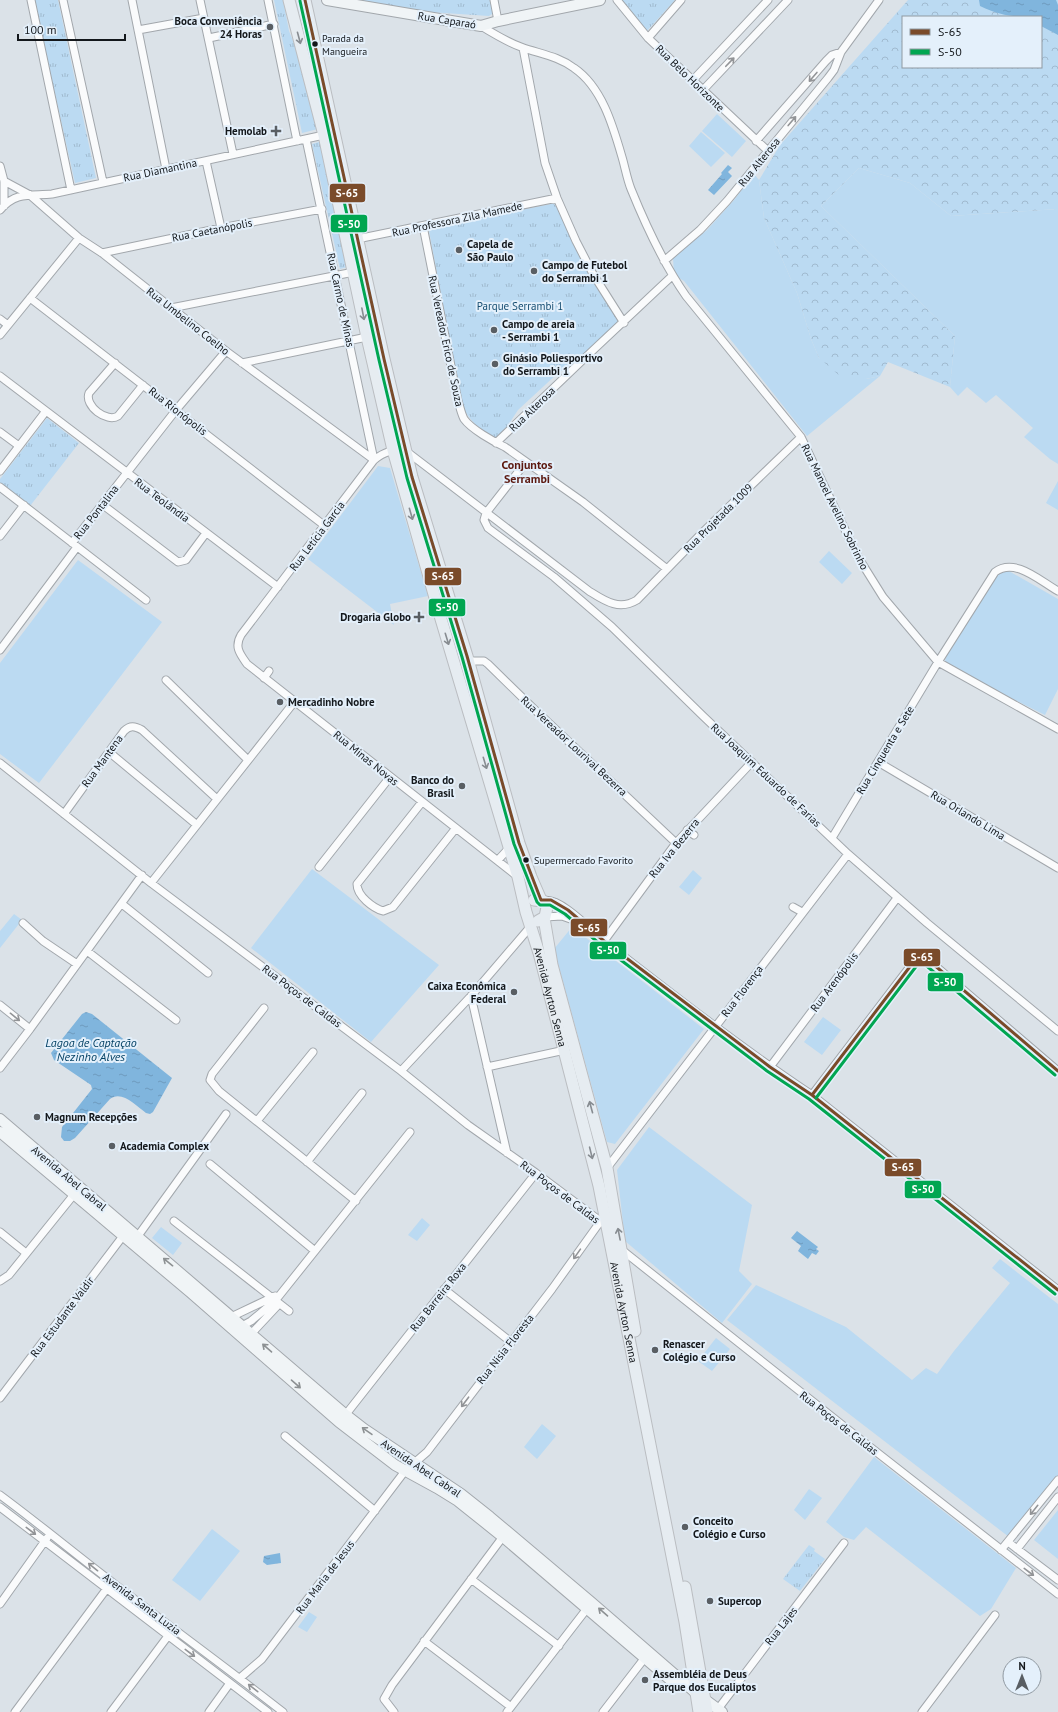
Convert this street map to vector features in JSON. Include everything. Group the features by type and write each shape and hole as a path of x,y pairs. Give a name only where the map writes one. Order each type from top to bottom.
{"main road":[{"name":"Avenida Ayrton Senna","path":"289,0 324,135 367,336 394,450 441,619 514,845 536,890 545,901"},
{"name":"Avenida Ayrton Senna","path":"305,0 357,239 406,451 435,554 468,661 514,845 518,877 565,1050 599,1186 604,1224 685,1622 705,1707"},
{"name":"Rua Caparaó","path":"327,0 482,26 498,21 600,0"},
{"path":"373,362 384,359"},
{"path":"537,899 545,901 547,910 544,917 535,921 528,917 530,901 537,899"},
{"name":"Avenida Ayrton Senna","path":"544,917 552,964 607,1168 668,1510 692,1621 705,1707"},
{"name":"Avenida Abel Cabral","path":"0,1119 123,1236 135,1240 178,1270 251,1334 343,1418 384,1458 448,1494 505,1534"},
{"name":"Avenida Abel Cabral","path":"0,1132 77,1192 135,1240 343,1418 364,1429 461,1494 705,1707"}],"street":[{"path":"31,0 71,190"},
{"path":"63,0 103,182"},
{"path":"132,0 166,169"},
{"path":"200,0 233,154"},
{"path":"268,0 297,141"},
{"path":"494,0 498,21"},
{"name":"Rua Belo Horizonte","path":"617,0 648,38 756,142 768,151"},
{"path":"648,38 681,0"},
{"path":"693,80 768,0"},
{"path":"703,90 788,0"},
{"name":"Rua Alterosa","path":"664,262 700,230 728,201 834,70 841,52 879,0"},
{"path":"138,30 204,18"},
{"path":"209,38 274,24"},
{"name":"Rua Manoel Avelino Sobrinho","path":"482,26 504,40 523,48 553,56 575,68 590,82 600,98 611,123 630,187 664,262 686,296 801,437 858,557 883,597 938,662 1058,729"},
{"path":"523,48 545,163 557,198 576,241 593,274 624,323"},
{"name":"Rua Alterosa","path":"756,142 826,60 832,55 841,52"},
{"name":"Rua Diamantina","path":"2,208 16,197 52,194 324,135"},
{"name":"Rua Carmo de Minas","path":"306,139 350,340 374,460"},
{"path":"206,161 221,228"},
{"path":"0,166 4,181 2,208"},
{"name":"Rua Umbelino Coelho","path":"4,181 30,195 79,238 102,253 226,351 374,460"},
{"name":"Rua Professora Zila Mamede","path":"357,239 557,198"},
{"name":"Rua Caetanópolis","path":"102,253 322,209"},
{"name":"Rua Vereador Erico de Souza","path":"422,226 460,408 467,423 496,444 505,447 583,502 667,569"},
{"path":"0,335 79,238"},
{"path":"171,308 354,272"},
{"name":"Rua Alterosa","path":"496,444 582,360 624,323 672,276"},
{"name":"Rua Rionópolis","path":"30,298 325,526"},
{"path":"0,318 8,325"},
{"path":"242,363 367,336"},
{"name":"Rua Pontalina","path":"0,650 102,505 176,410 226,351"},
{"path":"115,363 89,393 88,401 95,409 107,418 115,418 143,385"},
{"name":"Rua Teolândia","path":"0,376 278,587"},
{"path":"0,471 46,411"},
{"path":"0,432 19,446"},
{"name":"Rua Projetada 1009","path":"486,512 589,591 603,600 618,606 632,604 801,437"},
{"path":"394,450 406,451 486,512 526,462"},
{"name":"Rua Letícia Garcia","path":"246,628 264,599 278,587 374,460 384,453 394,450"},
{"path":"0,487 146,600"},
{"path":"0,536 24,505"},
{"path":"102,505 178,562 184,561 189,557 206,533"},
{"name":"Rua Joaquim Eduardo de Farias","path":"486,512 484,517 485,523 493,532 554,577 612,627 848,854 1014,997 1058,1032"},
{"name":"Rua Cinquenta e Sete","path":"832,838 938,662 995,572 1004,567 1020,569 1058,591"},
{"name":"Rua Minas Novas","path":"246,628 238,639 237,647 239,653 247,664 518,877"},
{"name":"Rua Vereador Lourival Bezerra","path":"468,661 484,661 488,664 676,842"},
{"path":"264,678 269,671"},
{"path":"166,680 248,760"},
{"path":"151,882 295,701"},
{"name":"Rua Mantena","path":"64,814 126,728 130,727 138,728 218,799"},
{"path":"109,752 197,825"},
{"name":"Rua Iva Bezerra","path":"604,941 676,842 752,762"},
{"name":"Rua Orlando Lima","path":"878,762 1058,868"},
{"name":"Rua Poços de Caldas","path":"0,763 143,876 401,1071 468,1125 536,1173 604,1224"},
{"path":"319,867 390,777"},
{"path":"422,802 357,884 359,894 374,907 379,910 387,911 393,907 456,828"},
{"path":"687,830 694,835"},
{"path":"498,860 514,845"},
{"name":"Rua Florença","path":"607,1168 848,854"},
{"path":"0,1068 77,964 124,905 143,876"},
{"name":"Rua Arenópolis","path":"770,1067 898,898"},
{"path":"545,901 568,910 604,941 770,1067 812,1094 1058,1290"},
{"path":"124,905 208,973"},
{"path":"793,907 802,912"},
{"path":"544,917 565,916 585,925"},
{"path":"401,1071 471,996 528,917"},
{"path":"23,923 43,941 77,964"},
{"path":"88,952 176,1020"},
{"path":"812,1094 918,957 926,958 1058,1071"},
{"path":"471,996 507,1153"},
{"path":"0,1005 30,1029"},
{"path":"264,1008 210,1078 212,1084 356,1201"},
{"path":"487,1067 565,1050"},
{"path":"257,1121 313,1052"},
{"path":"307,1162 362,1093"},
{"path":"135,1240 226,1114"},
{"path":"251,1334 280,1294 410,1132"},
{"path":"210,1164 315,1251"},
{"name":"Rua Barreira Roxa","path":"343,1418 536,1173"},
{"path":"0,1281 9,1275 77,1192"},
{"path":"174,1221 275,1301 289,1310"},
{"name":"Rua Nisia Floresta","path":"405,1471 427,1452 552,1289 604,1224"},
{"path":"0,1232 26,1253"},
{"name":"Rua Estudante Valdir","path":"0,1398 123,1236"},
{"name":"Rua Poços de Caldas","path":"622,1250 1058,1594"},
{"path":"444,1289 511,1342"},
{"path":"231,1317 275,1301"},
{"path":"242,1326 252,1320 275,1301"},
{"path":"285,1436 375,1511"},
{"name":"Rua Maria de Jesus","path":"240,1678 262,1659 405,1471"},
{"path":"1001,1550 1058,1480"},
{"name":"Avenida Santa Luzia","path":"0,1495 283,1712"},
{"path":"1017,1549 1058,1497"},
{"name":"Avenida Santa Luzia","path":"0,1507 268,1712"},
{"path":"0,1604 51,1533"},
{"path":"394,1712 384,1699 392,1685 505,1534"},
{"path":"1008,1542 1058,1580"},
{"name":"Rua Lajes","path":"705,1707 844,1543"},
{"path":"471,1579 559,1646"},
{"path":"15,1712 112,1582"},
{"path":"424,1642 509,1710 589,1605"},
{"path":"922,1712 995,1615"},
{"path":"111,1712 168,1636"},
{"path":"604,1712 647,1655"},
{"path":"208,1712 230,1683"}],"green space":[{"path":"34,0 58,0 96,178 75,183"},
{"path":"274,0 283,0 289,31 296,48 318,129 302,133"},
{"path":"355,0 492,0 495,12 489,16 429,12"},
{"path":"617,0 675,0 647,31"},
{"path":"908,0 1058,0 1058,209 951,216 910,183 859,168 821,206 955,336 950,387 888,362 880,376 866,379 841,377 819,358 811,339 797,293 764,218 759,180 780,145"},
{"path":"717,114 746,141 732,157 702,131"},
{"path":"701,132 725,153 711,167 689,146"},
{"path":"322,141 351,266 340,269 312,144"},
{"path":"859,168 910,183 951,216 1058,209 1058,464 1024,437 1033,428 996,395 986,403 967,387 958,396 950,387 955,336 821,206"},
{"path":"754,174 759,180 764,218 797,293 811,339 819,358 866,379 880,376 807,436 684,281 674,275 673,258 707,230 734,200"},
{"name":"Parque Serrambi 1","path":"554,204 558,208 591,277 617,318 617,323 583,357 558,373 518,410 501,436 495,438 476,425 462,406 429,231 433,228"},
{"path":"47,418 79,443 30,506 0,483 0,479"},
{"path":"378,466 390,468 428,596 390,604 394,625 308,559"},
{"path":"1058,481 1058,510 1046,503"},
{"path":"829,551 852,573 842,584 819,562"},
{"path":"78,560 162,622 39,783 0,754 0,663"},
{"path":"1007,570 1058,599 1058,689 1045,715 947,665 945,661 947,654 995,575"},
{"path":"312,869 439,965 371,1042 251,948"},
{"path":"693,870 702,878 689,895 679,887"},
{"path":"14,914 22,920 0,948 0,931"},
{"path":"572,927 704,1029 615,1144 607,1142 554,949"},
{"path":"823,1017 841,1030 822,1055 804,1042"},
{"path":"649,1127 752,1205 739,1271 752,1284 722,1323 625,1241 617,1170"},
{"path":"422,1218 430,1225 417,1241 408,1235"},
{"path":"161,1227 182,1243 173,1255 152,1238"},
{"path":"1000,1259 1058,1304 1058,1475 1009,1537 727,1320 756,1285 846,1327 912,1380 926,1368 937,1374 1010,1283 992,1268"},
{"path":"716,1338 730,1349 712,1371 698,1361"},
{"path":"542,1424 556,1436 537,1459 524,1447"},
{"path":"874,1457 1016,1568 991,1609 980,1616 866,1527 854,1540 844,1537 826,1522"},
{"path":"809,1489 822,1498 805,1520 794,1510"},
{"path":"1058,1510 1058,1559 1034,1540"},
{"path":"212,1529 240,1551 200,1601 172,1580"},
{"path":"809,1545 815,1549 814,1551 825,1559 800,1591 783,1579"},
{"path":"309,1612 317,1617 307,1632 298,1627"}],"water":[{"path":"979,0 1056,0 1058,5 1058,35 1042,27 1042,16 1017,16 1003,14 980,6"},
{"path":"728,165 732,168 728,172 732,176 714,195 708,190"},
{"name":"Lagoa de Captação Nezinho Alves","path":"86,1012 92,1014 172,1078 153,1112 150,1114 146,1113 129,1100 119,1096 115,1097 110,1099 75,1138 70,1141 64,1141 61,1137 62,1127 92,1089 91,1085 54,1060 51,1053 82,1014"},
{"path":"797,1231 818,1247 816,1249 819,1251 816,1255 812,1253 808,1259 798,1251 801,1246 791,1238"},
{"path":"280,1553 281,1563 267,1565 263,1562 264,1556"}],"transit line":[{"name":"S-65","path":"305,0 384,359 412,477 467,656 519,843 541,900 551,900 568,910 604,941 770,1067 812,1095 1058,1290"},
{"name":"S-50","path":"300,1 379,360 407,478 462,657 514,844 537,902 540,905 550,905 565,914 601,945 767,1071 809,1099 1055,1294"},
{"name":"S-65","path":"812,1095 915,960 921,957 926,958 1058,1071"},
{"name":"S-50","path":"816,1098 918,964 922,962 1055,1075"}],"place":[{"name":"Boca Conveniência 24 Horas","path":"270,27"},
{"name":"Parada da Mangueira","path":"315,44"},
{"name":"Hemolab","path":"276,131"},
{"name":"Capela de São Paulo","path":"459,250"},
{"name":"Campo de Futebol do Serrambi 1","path":"534,271"},
{"name":"Campo de areia - Serrambi 1","path":"494,330"},
{"name":"Ginásio Poliesportivo do Serrambi 1","path":"495,364"},
{"name":"Drogaria Globo","path":"419,617"},
{"name":"Mercadinho Nobre","path":"280,702"},
{"name":"Banco do Brasil","path":"462,786"},
{"name":"Supermercado Favorito","path":"526,860"},
{"name":"Caixa Econômica Federal","path":"514,992"},
{"name":"Magnum Recepções","path":"37,1117"},
{"name":"Academia Complex","path":"112,1146"},
{"name":"Renascer Colégio e Curso","path":"655,1350"},
{"name":"Conceito Colégio e Curso","path":"685,1527"},
{"name":"Supercop","path":"710,1601"},
{"name":"Assembléia de Deus Parque dos Eucaliptos","path":"645,1680"}],"district":[{"name":"Conjuntos Serrambi","path":"527,472"}]}
